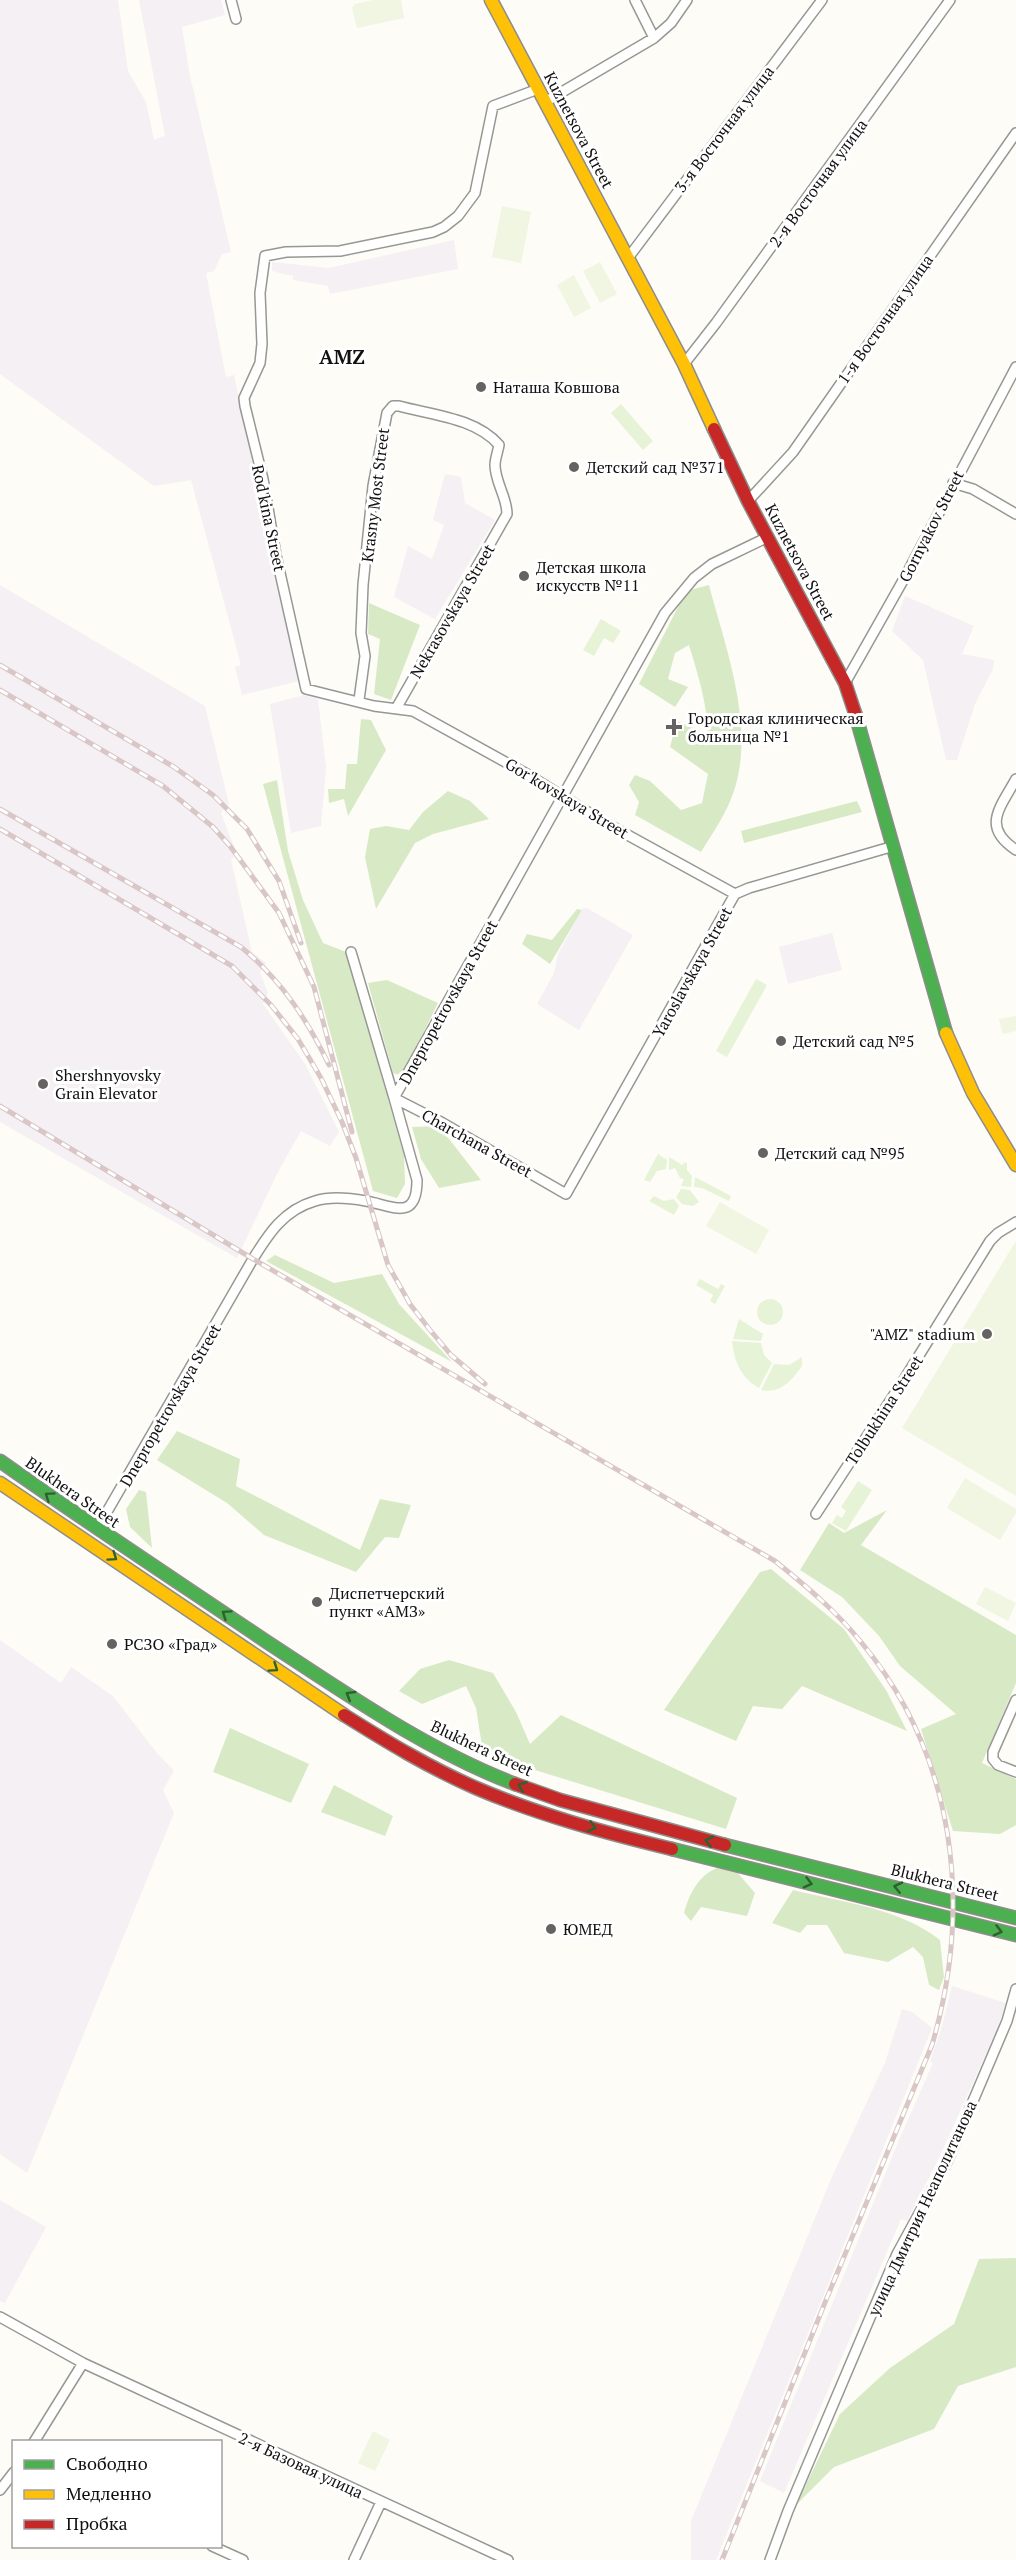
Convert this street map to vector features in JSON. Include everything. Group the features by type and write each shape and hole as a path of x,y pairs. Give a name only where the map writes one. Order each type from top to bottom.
{"main road":[{"name":"Kuznetsova Street","path":"491,0 684,364 748,501 844,683 863,734 939,1012 954,1056 988,1120 1016,1165"},
{"name":"Blukhera Street","path":"1,1465 334,1686 430,1744 495,1776 560,1800 674,1832 1016,1918"},
{"name":"Blukhera Street","path":"0,1483 90,1541 341,1713 439,1770 541,1813 681,1851 1016,1935"},
{"path":"90,1541 97,1529"}],"street":[{"path":"231,0 236,19"},
{"path":"635,0 654,38"},
{"path":"545,102 654,38 671,23 687,0"},
{"name":"3-я Восточная улица","path":"628,258 822,0"},
{"name":"2-я Восточная улица","path":"684,364 950,0"},
{"name":"Rod'kina Street","path":"397,707 374,706 359,700 306,689 276,555 263,479 244,406 244,398 260,363 262,344 260,293 265,256 286,252 340,251 433,232 444,227 458,216 475,193 493,106 538,89"},
{"name":"1-я Восточная улица","path":"748,501 793,452 1016,133"},
{"name":"Gornyakov Street","path":"844,683 905,577 1016,367"},
{"name":"Krasny Most Street","path":"359,700 365,656 361,633 363,585 373,486 384,423 389,410 399,406 468,424 489,433 499,445 495,466 498,482 507,501 507,514"},
{"path":"953,483 974,489 1016,514"},
{"name":"Nekrasovskaya Street","path":"397,707 507,514"},
{"name":"Dnepropetrovskaya Street","path":"97,1529 262,1243 278,1222 294,1210 328,1198 367,1201 395,1209 405,1209 411,1205 417,1194 417,1180 394,1098 665,613 694,578 712,564 768,537"},
{"name":"Gor'kovskaya Street","path":"397,707 413,711 735,894"},
{"path":"1016,779 998,813 995,824 1003,841 1016,850"},
{"name":"Yaroslavskaya Street","path":"566,1194 735,894 894,846"},
{"path":"351,952 394,1098"},
{"name":"Charchana Street","path":"394,1098 439,1121 566,1194"},
{"name":"Tolbukhina Street","path":"816,1514 905,1378 990,1241 1016,1222"},
{"path":"1016,1700 993,1752 993,1759 998,1765 1016,1772"},
{"name":"улица Дмитрия Неаполитанова","path":"770,2560 788,2511 897,2254 948,2160 1007,2021 1016,1989"},
{"name":"2-я Базовая улица","path":"0,2317 82,2363 508,2560"},
{"path":"35,2440 82,2363"},
{"path":"0,2490 12,2475"},
{"path":"354,2560 381,2502"},
{"path":"214,2548 243,2560"}],"shaded area":[{"path":"0,0 118,0 128,71 146,102 154,140 165,136 139,0 221,0 225,15 182,27 190,76 231,252 222,254 214,271 206,273 226,377 234,375 299,681 242,695 235,667 241,665 191,480 154,486 0,374"},
{"path":"454,240 458,269 330,294 328,286 293,280 293,276 272,271 272,262 329,268"},
{"path":"445,474 461,477 465,503 495,520 435,619 394,597 408,546 432,559 444,525 433,520"},
{"path":"0,585 205,706 229,804 221,813 237,854 231,860 252,952 266,963 260,972 268,993 263,1004 305,1064 339,1132 330,1146 301,1131 279,1170 237,1258 0,1122"},
{"path":"905,596 974,626 962,654 994,660 993,669 975,704 957,760 946,760 923,660 892,631"},
{"path":"304,695 318,699 326,767 321,826 291,833 270,704"},
{"path":"583,908 587,908 633,935 579,1030 537,1004 554,973 558,954"},
{"path":"832,933 842,970 788,984 779,947"},
{"path":"0,1640 61,1683 71,1667 113,1696 156,1752 174,1771 163,1790 174,1813 27,2173 0,2154"},
{"path":"952,1986 1006,2003 998,2027 939,2158 907,2221 901,2219 784,2493 760,2481 899,2140 933,2063 930,2061 941,2030"},
{"path":"902,2009 912,2012 932,2028 716,2560 691,2560 691,2521 831,2179 885,2063"},
{"path":"0,2200 46,2227 5,2303 0,2301"}],"green space":[{"path":"373,0 401,0 404,18 357,28 352,8 355,4"},
{"path":"502,206 531,212 521,263 492,257"},
{"path":"600,262 617,294 600,303 583,271"},
{"path":"574,275 591,308 574,317 557,285"},
{"path":"621,404 653,441 643,450 611,413"},
{"path":"709,585 738,696 741,754 737,781 727,808 701,852 635,815 639,802 629,785 635,775 650,781 681,810 702,803 708,774 670,747 677,721 708,735 704,700 689,645 675,653 668,679 688,687 675,707 639,684 686,591"},
{"path":"369,603 420,625 391,700 374,694 380,639 368,634"},
{"path":"601,619 621,631 613,643 604,638 594,656 583,650"},
{"path":"361,719 371,720 386,750 348,816 344,799 329,803 328,789 345,789 347,764 357,764"},
{"path":"277,780 288,851 303,900 323,943 346,952 404,1155 405,1184 397,1198 373,1191 263,784"},
{"path":"448,791 470,801 489,819 433,834 415,843 376,909 365,857 370,829 386,826 409,830 423,812"},
{"path":"857,801 862,812 744,843 741,831"},
{"path":"577,909 582,910 550,964 522,944 527,934 552,940"},
{"path":"756,979 767,985 727,1057 716,1051"},
{"path":"387,980 438,1003 402,1076 393,1073 368,983"},
{"path":"1016,1016 1016,1031 1003,1034 999,1019"},
{"path":"439,1126 481,1180 439,1188 421,1159 412,1127"},
{"path":"658,1154 667,1160 666,1169 657,1171 650,1182 644,1180"},
{"path":"669,1157 682,1165 687,1163 687,1170 692,1176 691,1187 681,1186 684,1179 680,1178 675,1168 669,1170"},
{"path":"695,1177 731,1196 729,1201 702,1188 694,1187"},
{"path":"681,1189 690,1190 699,1202 693,1206 682,1204 676,1197"},
{"path":"654,1196 664,1201 674,1199 679,1206 674,1215 649,1201"},
{"path":"720,1202 769,1230 756,1254 706,1226"},
{"name":"\"AMZ\" stadium","path":"1016,1241 1016,1496 902,1428"},
{"path":"275,1255 334,1283 382,1274 399,1304 452,1362 266,1261"},
{"path":"700,1279 718,1289 721,1284 725,1286 715,1304 710,1301 713,1295 696,1285"},
{"path":"770,1299 779,1303 783,1312 779,1321 770,1325 761,1321 757,1312 761,1303"},
{"path":"739,1319 763,1334 761,1341 733,1339"},
{"path":"732,1341 761,1343 764,1355 772,1363 759,1388 743,1374"},
{"path":"802,1357 802,1366 785,1385 774,1390 761,1390 774,1364 789,1365"},
{"path":"177,1431 240,1459 236,1486 360,1550 380,1499 411,1505 399,1538 385,1537 356,1572 264,1535 227,1503 157,1460"},
{"path":"965,1478 1016,1509 1016,1513 1000,1540 947,1508"},
{"path":"858,1481 872,1490 846,1531 832,1523 837,1515 842,1518 846,1511 841,1507"},
{"path":"139,1490 146,1492 152,1548 130,1527 126,1509"},
{"path":"887,1510 861,1545 1016,1635 1016,1683 982,1763 1016,1779 1016,1825 1000,1834 953,1831 921,1729 956,1714 900,1666 879,1636 842,1597 800,1570 829,1523 844,1533"},
{"path":"771,1569 844,1629 886,1690 907,1731 802,1686 782,1709 753,1706 736,1741 664,1710 760,1572"},
{"path":"985,1587 1016,1603 1008,1621 976,1604"},
{"path":"449,1660 493,1673 516,1712 530,1744 561,1715 737,1798 726,1829 509,1762 482,1746 476,1708 466,1686 422,1704 399,1691 420,1669"},
{"path":"230,1728 309,1764 291,1803 213,1772"},
{"path":"334,1785 393,1816 385,1836 321,1812"},
{"path":"717,1868 736,1871 755,1893 747,1916 701,1907 691,1921 684,1913 692,1892 705,1875"},
{"path":"793,1890 889,1913 924,1929 940,1940 944,1977 939,1990 929,1985 923,1957 913,1947 888,1962 844,1953 827,1925 807,1925 800,1933 772,1923"},
{"path":"1016,2258 1016,2367 958,2386 934,2429 834,2467 796,2505 840,2414 890,2368 954,2324 979,2259"},
{"path":"373,2431 390,2440 375,2471 358,2463"}],"railway":[{"path":"0,665 174,767 213,795 247,829 279,881 301,943"},
{"path":"0,690 163,786 213,827 230,846 279,913 314,987 352,1132"},
{"path":"0,809 241,947 269,973 292,1001 329,1065"},
{"path":"0,829 232,966 271,1005 298,1039 321,1078 342,1122 356,1158 388,1265 410,1304 451,1355 485,1384"},
{"path":"0,1106 253,1259 775,1561 831,1609 861,1642 893,1686 918,1734 936,1783 948,1834 953,1886 952,1939 945,1992 932,2045 826,2300 722,2560"}],"traffic: fast":[{"path":"855,713 946,1033"},
{"path":"0,1461 357,1701 451,1755 515,1784"},
{"path":"725,1845 1016,1918"},
{"path":"672,1849 1016,1935"}],"traffic: slow":[{"path":"491,0 684,364 714,429"},
{"path":"946,1033 973,1093 1016,1165"},
{"path":"0,1483 344,1715"}],"traffic: jam":[{"path":"714,429 748,501 845,683 855,713"},
{"path":"344,1715 409,1754 476,1788 573,1823 672,1849"},
{"path":"515,1784 560,1800 725,1845"}],"place":[{"name":"Наташа Ковшова","path":"481,387"},
{"name":"Детский сад №371","path":"574,467"},
{"name":"Детская школа искусств №11","path":"524,576"},
{"name":"Городская клиническая больница №1","path":"674,727"},
{"name":"Детский сад №5","path":"781,1041"},
{"name":"Shershnyovsky Grain Elevator","path":"43,1084"},
{"name":"Детский сад №95","path":"763,1153"},
{"name":"\"AMZ\" stadium","path":"987,1334"},
{"name":"Диспетчерский пункт «АМЗ»","path":"317,1602"},
{"name":"РСЗО «Град»","path":"112,1644"},
{"name":"ЮМЕД","path":"551,1929"}],"district":[{"name":"AMZ","path":"342,357"}]}
